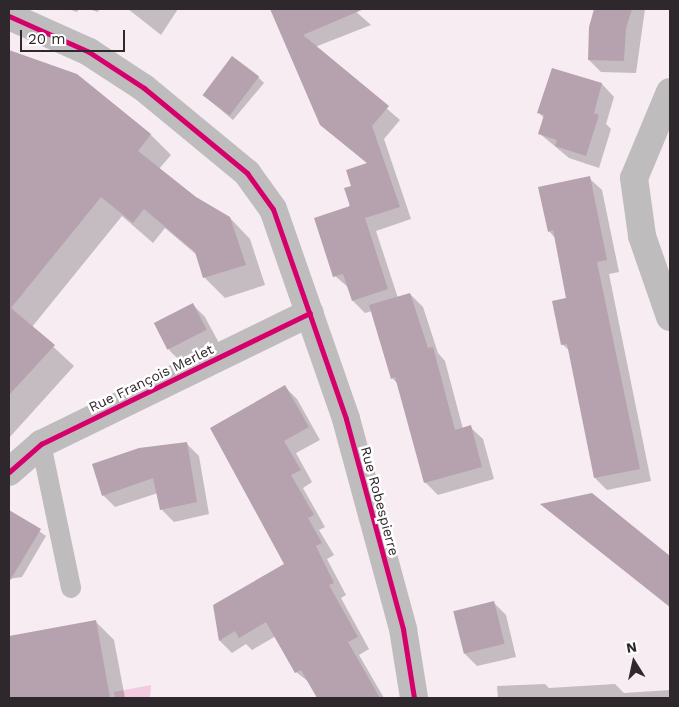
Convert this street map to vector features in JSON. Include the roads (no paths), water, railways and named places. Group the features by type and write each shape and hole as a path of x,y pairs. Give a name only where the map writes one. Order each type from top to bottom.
{"street":[{"name":"Rue Robespierre","path":"9,16 89,52 144,88 247,173 273,208 346,419 403,629 414,698"},
{"path":"670,92 634,178 642,236 670,316"},
{"name":"Rue François Merlet","path":"9,472 41,444 310,313"}],"lane":[{"path":"41,444 71,588"}]}
